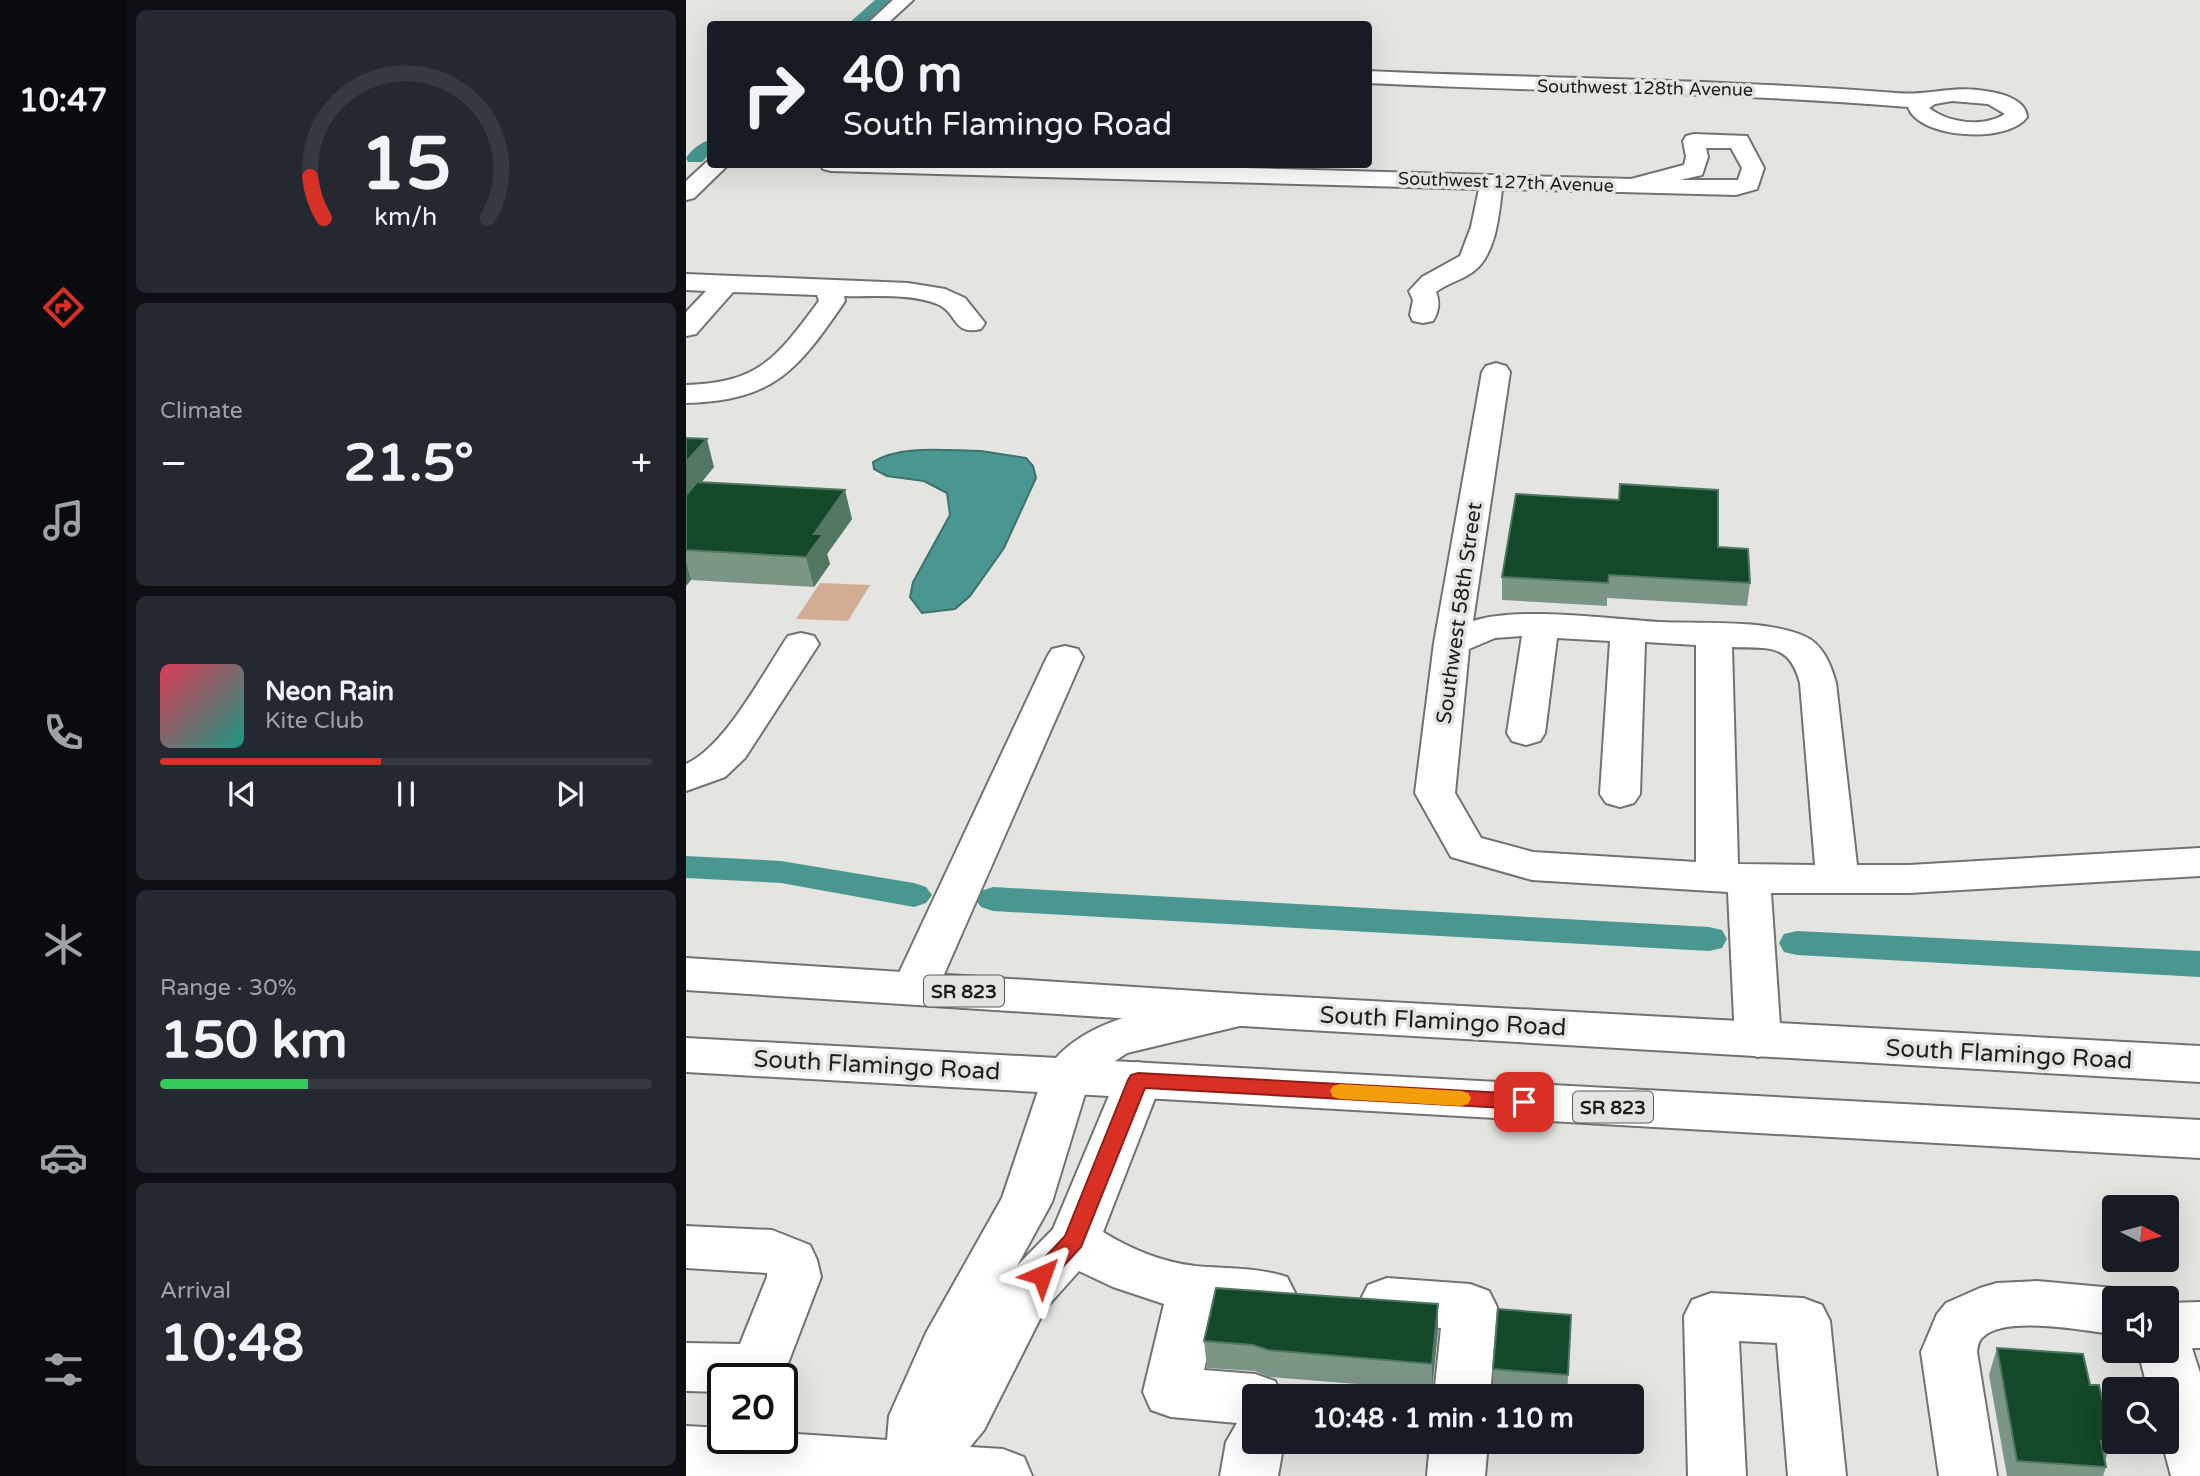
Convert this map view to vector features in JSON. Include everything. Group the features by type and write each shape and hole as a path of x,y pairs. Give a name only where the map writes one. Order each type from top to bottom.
{"main road":[{"path":"880,21 904,0"},
{"name":"Southwest 128th Avenue","path":"1372,77 1545,85 1793,91 1922,102"},
{"name":"Southwest 127th Avenue","path":"987,168 1635,186 1736,188 1749,184 1753,168 1739,141 1694,141 1697,157 1694,170 1643,181 1635,186"},
{"path":"686,164 707,163"},
{"path":"686,192 713,168"},
{"path":"1423,315 1426,300 1422,291 1428,284 1469,264 1477,252 1492,181"},
{"path":"686,282 908,290 945,297 956,304 971,323"},
{"path":"686,328 727,283"},
{"path":"686,394 742,388 770,376 794,353 832,301 828,287"},
{"name":"Southwest 58th Street","path":"1496,372 1452,643 1435,793 1466,847 1532,866 1733,878"},
{"path":"1452,643 1488,628 1541,626 1714,633 1768,638 1793,644 1813,664 1818,683 1837,879"},
{"path":"1526,733 1541,626"},
{"path":"1619,794 1628,629"},
{"path":"1714,633 1733,878 1758,1040"},
{"path":"686,779 711,768 731,750 801,644"},
{"path":"915,988 1065,657"},
{"path":"1733,878 1909,880 2200,862"},
{"name":"South Flamingo Road","path":"686,974 1242,1010 2200,1064"},
{"path":"913,1473 918,1416 953,1333 1026,1202 1067,1076 1089,1055 1110,1041 1142,1031 1242,1010"},
{"name":"South Flamingo Road","path":"686,1055 2200,1139"},
{"path":"913,1473 964,1412 1026,1293 1074,1241 1138,1080"},
{"path":"1074,1241 1112,1264 1151,1280 1195,1288 1470,1307 1463,1384"},
{"path":"691,1258 772,1252 791,1260 794,1277 760,1363"},
{"path":"1195,1288 1171,1392 1242,1398"},
{"path":"1968,1476 1948,1352 1953,1333 1965,1319 1981,1312 2025,1302 2102,1310"},
{"path":"1717,1476 1712,1316 1803,1321 1817,1476"},
{"path":"2179,1326 2200,1325"},
{"path":"2169,1363 2200,1476"},
{"path":"686,1367 707,1369"},
{"path":"762,1454 913,1473 1003,1476"},
{"path":"1249,1476 1253,1454"},
{"path":"1456,1476 1458,1454"}],"shaded area":[{"path":"820,583 870,585 848,621 796,619"}],"water":[{"path":"911,451 981,451 1026,458 1033,466 1036,478 1004,548 970,596 955,609 922,613 910,597 913,582 950,515 947,493 924,481 887,476 874,469 873,462 884,456"}],"building":[{"path":"686,438 707,439 686,462"},
{"path":"697,482 845,490 814,534 823,534 806,557 686,550 686,495"},
{"path":"1620,484 1718,490 1718,547 1748,549 1750,583 1609,575 1608,583 1502,577 1516,494 1619,500"},
{"path":"1216,1288 1438,1304 1432,1364 1268,1350 1253,1345 1204,1341"},
{"path":"1498,1309 1571,1315 1568,1375 1493,1369"},
{"path":"1997,1348 2083,1354 2090,1385 2099,1385 2102,1398 2101,1441 2106,1467 2017,1461"}],"waterway":[{"path":"859,21 884,0"},
{"path":"695,158 707,148"},
{"path":"686,867 781,872 914,895"},
{"path":"993,899 1709,939"},
{"path":"1797,943 2200,964"}],"slow traffic":[{"path":"1340,1091 1461,1098"}],"route":[{"path":"1042,1275 1074,1241 1138,1080 1524,1102"}]}
